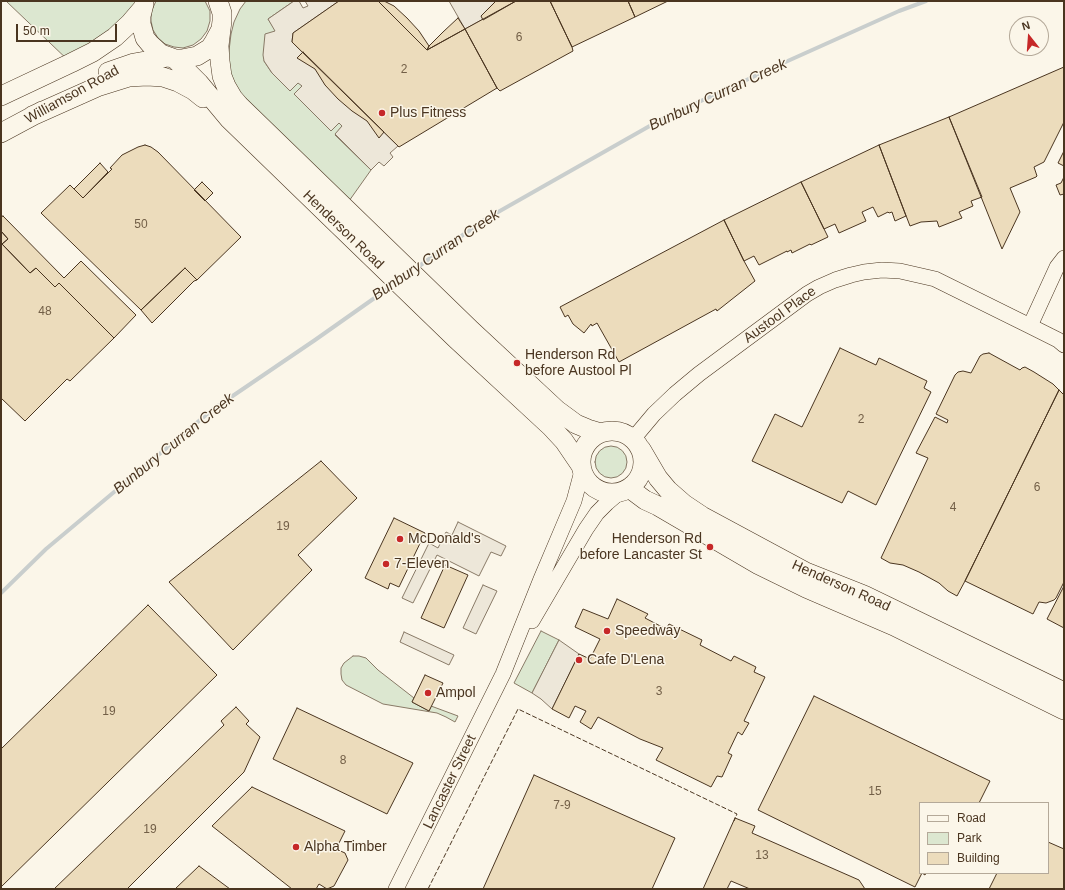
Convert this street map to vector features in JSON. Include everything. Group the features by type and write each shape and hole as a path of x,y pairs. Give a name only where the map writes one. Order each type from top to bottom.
{"main road":[{"name":"Henderson Road","path":"218,1 222,14 219,46 220,61 222,76 226,86 233,98 338,214"},
{"name":"Henderson Road","path":"144,5 141,24 146,38 155,49 161,54 171,58 198,83 229,119 338,214 463,334 564,441 581,468"},
{"name":"Williamson Road","path":"1,96 93,52 115,37 130,23 144,5"},
{"name":"Williamson Road","path":"1,133 114,70 134,63 171,58 190,58 197,56 210,48 221,28"},
{"path":"32,116 97,87 129,77 147,76 163,77 178,82 193,90 229,119"},
{"name":"Henderson Road","path":"463,334 576,424 601,433"},
{"path":"610,431 626,434 637,444 643,462 642,471 636,483 615,493 605,493 596,489 586,479 581,468 581,457 586,444 593,437 601,433 610,431"},
{"name":"Henderson Road","path":"637,444 668,490 684,504 702,516 806,572 864,595 1062,700"},
{"name":"Henderson Road","path":"624,490 658,506 765,568 806,588 1062,700"}],"street":[{"path":"1030,326 1057,267 1064,258"},
{"name":"Austool Place","path":"637,444 654,414 699,374 807,294 830,282 851,275 864,272 900,271 929,278 955,288 1058,340 1064,345"},
{"name":"Lancaster Street","path":"502,674 574,501 581,468"},
{"name":"Lancaster Street","path":"396,889 502,674 586,529 597,513 624,490"}],"green space":[{"path":"6,1 144,1 71,63"},
{"path":"156,1 205,1 210,11 210,21 207,31 201,39 193,45 183,48 165,44 158,38 153,30 151,21 151,12"},
{"path":"246,1 294,1 268,19 276,31 264,61 272,73 290,91 298,82 302,86 294,94 331,130 339,123 342,126 335,135 371,170 349,201 241,96 229,71 228,59 234,22 240,9"},
{"path":"608,446 614,446 624,453 627,462 626,468 620,475 614,478 608,478 598,471 595,465 595,459 602,449"},
{"path":"541,631 559,640 532,693 514,683"},
{"path":"353,656 366,658 378,670 414,698 412,702 429,711 431,706 458,716 455,722 437,713 383,704 346,685 342,680 341,668 344,663"}],"shaded area":[{"path":"294,1 299,1 303,8 308,6 305,1 339,1 293,33 292,42 398,146 390,153 393,157 384,166 379,162 371,170 335,134 342,126 339,123 331,131 294,94 302,86 298,83 290,91 272,73 264,61 263,55 265,34 275,31 268,19"},
{"path":"449,1 516,1 465,29"},
{"path":"458,522 506,546 501,556 491,552 479,576 437,555 413,603 402,598 429,543 438,548 446,532 452,535"},
{"path":"483,585 497,591 476,634 463,628"},
{"path":"404,632 454,655 449,665 400,642"},
{"path":"559,640 579,654 552,709 532,693"}],"building":[{"path":"339,1 378,1 427,50 465,29 497,88 399,147 292,42 293,33"},
{"path":"378,1 384,1 394,6 407,18 419,31 429,46 427,50"},
{"path":"496,1 516,1 483,20 481,16"},
{"path":"516,1 550,1 573,51 500,91 465,29"},
{"path":"550,1 628,1 635,17 572,47"},
{"path":"628,1 668,1 635,17"},
{"path":"458,18 465,29 427,50 429,46"},
{"path":"303,52 384,132 379,138 367,121 338,99 325,85 315,69 297,58"},
{"path":"1064,67 1064,122 1044,162 1034,167 1037,176 1010,188 1020,212 1002,249 949,117"},
{"path":"949,117 982,197 971,201 973,206 959,212 962,218 939,227 937,221 921,222 910,226 879,145"},
{"path":"145,145 158,152 241,237 197,280 185,268 141,310 41,213 70,185 83,198 112,169 110,168 122,155"},
{"path":"879,145 906,216 895,221 892,212 888,212 878,217 873,207 862,212 866,221 839,233 835,224 824,229 801,182"},
{"path":"1064,151 1064,166 1058,163"},
{"path":"100,163 108,172 83,198 74,189"},
{"path":"1064,177 1064,194 1060,195 1056,185 1061,183"},
{"path":"202,182 213,193 205,201 194,190"},
{"path":"801,182 828,237 792,253 791,250 787,251 759,265 754,256 744,261 724,220"},
{"path":"3,216 64,278 81,261 136,315 114,338 59,283 55,287 36,268 30,273 2,244 8,239 1,231 1,217"},
{"path":"724,220 755,281 717,311 716,309 619,362 597,323 592,326 591,324 584,333 573,324 568,315 565,317 560,307"},
{"path":"1,231 8,239 2,244 30,273 36,268 55,287 59,283 114,338 70,381 67,379 25,421 1,398"},
{"path":"185,268 197,280 194,281 152,323 141,310"},
{"path":"840,348 876,365 879,358 927,381 924,388 931,392 876,505 848,491 842,503 752,461 775,414 802,427"},
{"path":"989,353 1020,370 1025,367 1053,384 1059,390 957,596 948,591 939,583 919,572 903,565 890,563 881,558 928,458 916,453 935,417 947,423 948,420 936,414 955,375 958,372 963,371 971,373 980,356"},
{"path":"1059,390 1064,395 1064,582 1056,598 1046,603 1039,602 1033,614 965,581"},
{"path":"321,461 357,498 298,555 312,570 233,650 169,582"},
{"path":"394,518 425,533 399,587 390,583 388,589 365,578"},
{"path":"445,565 468,575 444,628 421,618"},
{"path":"1064,586 1064,628 1047,619"},
{"path":"617,599 648,614 645,618 666,629 669,624 702,640 700,645 731,661 734,656 756,667 754,672 765,677 744,721 749,723 742,735 738,732 728,753 732,755 722,777 717,776 711,787 656,760 663,748 640,739 598,717 591,729 580,722 586,711 575,706 569,718 552,709 579,654 590,659 600,639 575,627 583,609 608,619"},
{"path":"148,605 217,675 1,887 1,749"},
{"path":"425,675 443,683 429,711 412,702"},
{"path":"814,696 990,781 980,802 919,802 919,874 922,874 915,887 758,810"},
{"path":"236,707 249,721 246,724 260,737 244,772 127,889 54,889 224,725 221,721"},
{"path":"297,708 413,763 387,814 273,759"},
{"path":"534,775 675,838 652,889 483,889"},
{"path":"252,787 345,831 336,849 345,853 348,860 334,886 327,889 319,884 316,889 292,889 212,826"},
{"path":"735,818 755,826 752,833 859,880 865,889 750,889 731,881 727,889 703,889"},
{"path":"1049,842 1064,849 1064,889 989,889 996,874 1049,874"},
{"path":"199,866 230,889 175,889"}],"waterway":[{"name":"Bunbury Curran Creek","path":"415,269 484,220 662,119 899,11 926,1"},
{"name":"Bunbury Curran Creek","path":"1,593 46,549 212,410 393,285"}],"fence":[{"path":"428,889 518,709 737,814 734,821"}],"place":[{"name":"Plus Fitness","path":"382,113"},
{"name":"Henderson Rd before Austool Pl","path":"517,363"},
{"name":"McDonald's","path":"400,539"},
{"name":"Henderson Rd before Lancaster St","path":"710,547"},
{"name":"7-Eleven","path":"386,564"},
{"name":"Speedway","path":"607,631"},
{"name":"Cafe D'Lena","path":"579,660"},
{"name":"Ampol","path":"428,693"},
{"name":"Alpha Timber","path":"296,847"}]}
